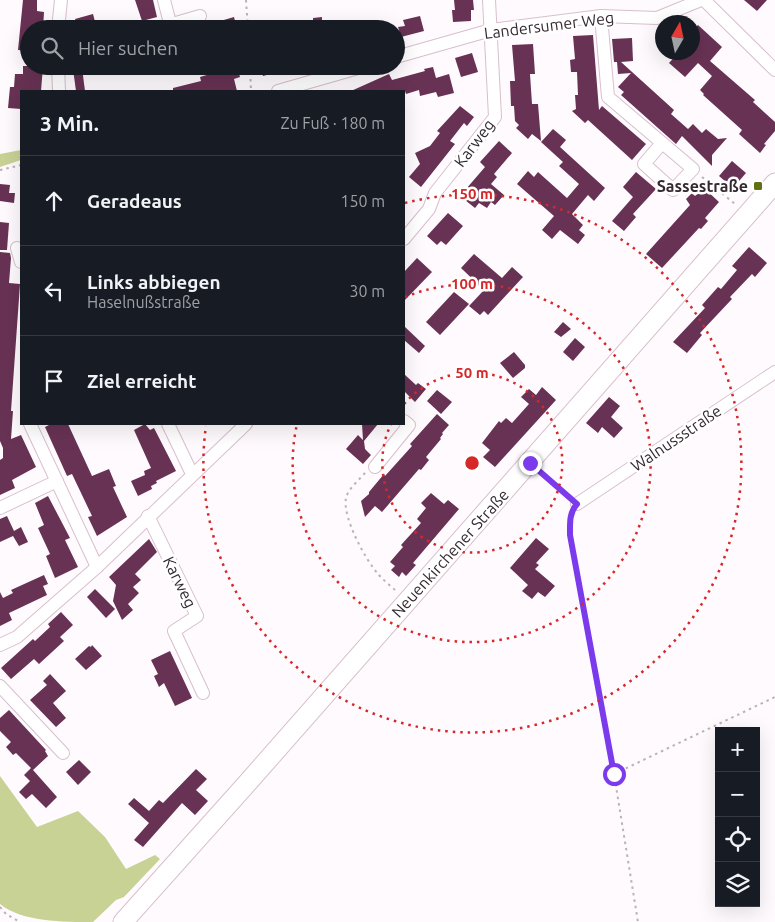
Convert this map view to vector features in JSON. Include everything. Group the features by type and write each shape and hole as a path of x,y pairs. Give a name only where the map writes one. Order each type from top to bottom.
{"street":[{"path":"59,20 61,0"},
{"path":"164,0 169,20"},
{"name":"Karweg","path":"405,238 430,209 435,193 495,117 489,0"},
{"path":"703,0 775,70"},
{"name":"Landersumer Weg","path":"405,54 491,30 602,16 658,18 703,0"},
{"path":"183,20 200,16"},
{"path":"602,16 608,97 693,169 673,190 644,164 662,143"},
{"path":"58,75 59,90"},
{"path":"281,90 334,75"},
{"name":"Neuenkirchener Straße","path":"123,922 530,463 775,183"},
{"path":"17,248 20,258"},
{"name":"Walnussstraße","path":"577,504 775,372"},
{"path":"375,467 409,425 405,422"},
{"path":"30,425 97,567"},
{"path":"168,425 192,474"},
{"path":"0,646 17,638 97,567 245,425"},
{"path":"0,508 57,481"},
{"name":"Karweg","path":"148,516 197,616 174,631 203,693"},
{"path":"0,686 63,753"}],"path":[{"path":"246,0 247,20"},
{"path":"250,75 251,90"},
{"path":"0,170 20,165"},
{"path":"693,169 748,215"},
{"path":"530,463 577,504 572,510 570,535 614,774 638,922"},
{"path":"375,467 370,468 346,496 347,515 356,538 379,575 408,600"},
{"path":"614,774 775,697"},
{"path":"0,907 6,914 20,922"}],"green space":[{"path":"20,150 20,160 0,167 0,154"},
{"path":"0,776 37,827 78,811 105,837 126,869 155,855 160,859 124,897 116,900 93,922 44,920 31,918 9,910 0,904"}],"building":[{"path":"23,0 37,0 37,11 44,12 44,20 21,20"},
{"path":"135,0 153,0 157,17 142,20"},
{"path":"454,0 473,0 474,10 471,10 471,21 453,22 452,10 455,10"},
{"path":"744,0 767,0 757,11"},
{"path":"93,14 95,20 75,20"},
{"path":"420,16 424,31 405,36 405,20 403,20"},
{"path":"234,17 235,20 224,20"},
{"path":"322,17 322,20 313,20 313,18"},
{"path":"700,27 722,47 710,61 755,100 753,102 775,122 775,131 764,144 766,145 760,153 739,134 742,130 703,95 700,90 712,76 698,63 685,77 669,63 672,60 700,60"},
{"path":"20,30 20,50 18,50"},
{"path":"593,35 599,110 602,106 646,144 632,160 588,120 585,123 572,111 576,109 575,95 578,95 577,72 571,72 570,60 575,59 573,36"},
{"path":"632,38 633,61 621,62 674,110 671,114 688,129 693,124 702,133 706,129 718,139 727,138 712,155 712,166 682,136 676,144 621,95 624,92 618,87 631,73 618,74 617,62 614,62 612,39"},
{"path":"533,44 535,74 530,74 532,104 538,104 541,141 532,134 528,139 516,128 519,125 515,121 514,106 511,106 510,81 515,81 512,45"},
{"path":"472,53 478,72 461,77 455,58"},
{"path":"433,67 436,78 449,74 454,93 438,97 436,92 420,96 419,90 406,94 405,90 353,90 387,75 390,75 392,80 425,71 424,69"},
{"path":"15,74 42,75 41,90 20,90 20,109 8,108 10,87 14,87"},
{"path":"74,75 83,75 85,90 76,90"},
{"path":"207,75 239,75 240,77 234,79 237,90 173,90 173,88 201,81 200,77"},
{"path":"460,106 474,117 467,126 464,123 450,141 455,144 421,187 409,177 420,164 415,153 430,146 440,133 437,131"},
{"path":"553,129 566,140 560,147 605,188 594,201 588,195 572,214 583,225 579,230 585,235 578,244 560,230 552,239 542,230 554,216 517,184 528,171 534,177 538,172 567,198 579,184 559,166 563,162 541,142"},
{"path":"499,141 512,153 494,174 497,177 491,184 504,195 495,205 491,202 487,208 479,203 475,208 460,196 485,167 480,162"},
{"path":"732,161 746,173 733,188 719,176"},
{"path":"636,172 656,189 633,214 636,217 624,231 612,221 633,197 623,187"},
{"path":"0,184 10,185 9,193 15,193 14,203 0,201"},
{"path":"704,188 719,202 705,218 708,221 701,229 699,228 662,268 646,254 690,205 686,199 692,193 695,196"},
{"path":"448,213 463,226 446,245 441,241 437,245 427,236"},
{"path":"0,222 9,223 7,250 0,250"},
{"path":"749,247 767,263 755,277 752,274 730,297 732,299 700,333 702,335 687,353 673,342 705,308 702,305 718,287 721,289 737,270 732,266"},
{"path":"0,252 10,253 9,283 20,284 11,411 13,411 11,439 21,435 36,467 12,480 15,488 0,495 0,460 3,458 3,448 0,441"},
{"path":"474,254 502,278 512,267 523,277 488,315 484,311 480,315 469,306 484,290 461,268"},
{"path":"417,258 432,272 405,300 405,271"},
{"path":"454,292 469,304 440,335 426,322"},
{"path":"563,322 571,329 561,337 554,332"},
{"path":"405,327 425,346 419,353 405,341"},
{"path":"575,338 585,347 573,361 563,352"},
{"path":"514,352 525,365 525,368 513,378 500,363"},
{"path":"405,375 416,385 418,383 426,389 415,402 405,392"},
{"path":"542,387 556,400 495,467 483,457 490,450 482,443 499,421 501,423 506,418 512,423 529,404 521,397 529,389 536,395"},
{"path":"437,390 452,402 441,414 427,401"},
{"path":"609,397 620,406 611,417 623,428 614,438 602,427 598,433 586,423"},
{"path":"437,414 449,425 442,433 441,439 426,457 429,460 382,512 375,506 365,517 361,501 412,446 410,444"},
{"path":"49,425 68,425 92,476 109,469 116,486 113,487 127,517 97,536 88,517 92,516 72,474 67,476 45,427"},
{"path":"143,425 146,425 150,430 154,428 176,471 156,481 157,483 151,486 152,489 138,496 131,481 145,475 144,471 151,468 134,430"},
{"path":"362,425 377,425 364,441 365,449 371,455 363,464 346,449 358,435 363,440"},
{"path":"431,493 444,504 448,500 459,509 413,563 416,565 406,576 402,572 399,577 391,570 395,566 390,562 403,547 401,545 421,523 417,519 426,508 421,503"},
{"path":"48,496 70,538 65,540 78,567 55,578 46,556 50,554 38,528 44,525 35,503"},
{"path":"7,516 14,531 21,527 28,542 19,546 13,536 0,542 0,519"},
{"path":"536,538 549,549 536,563 539,565 535,569 555,586 545,597 538,592 532,599 522,591 528,585 510,568"},
{"path":"149,539 157,552 135,574 141,580 133,587 139,593 128,604 133,610 122,620 113,601 116,585 109,577"},
{"path":"44,575 48,584 43,586 47,595 9,613 12,620 0,626 0,592 3,598 13,593 11,590"},
{"path":"95,589 115,609 106,618 87,597"},
{"path":"61,612 73,625 60,637 64,641 39,664 34,659 11,679 1,668 33,639 35,641 50,627 48,624"},
{"path":"92,645 102,656 86,670 75,659"},
{"path":"170,651 192,698 175,706 164,683 159,687 154,676 158,674 151,660"},
{"path":"50,674 66,691 53,703 66,718 56,727 30,700 47,685 43,681"},
{"path":"9,710 46,750 48,756 33,770 57,797 46,808 32,794 26,799 19,792 30,781 24,775 31,768 16,753 13,755 6,747 11,742 0,731 0,718"},
{"path":"79,760 91,772 78,785 66,772"},
{"path":"196,769 207,779 196,790 208,801 195,815 182,803 143,847 134,840 149,823 128,804 134,798 149,811 159,800 163,803"}],"place":[{"name":"Sassestraße","path":"758,186"}],"route":[{"path":"530,463 577,504 572,510 570,535 614,774"}]}
